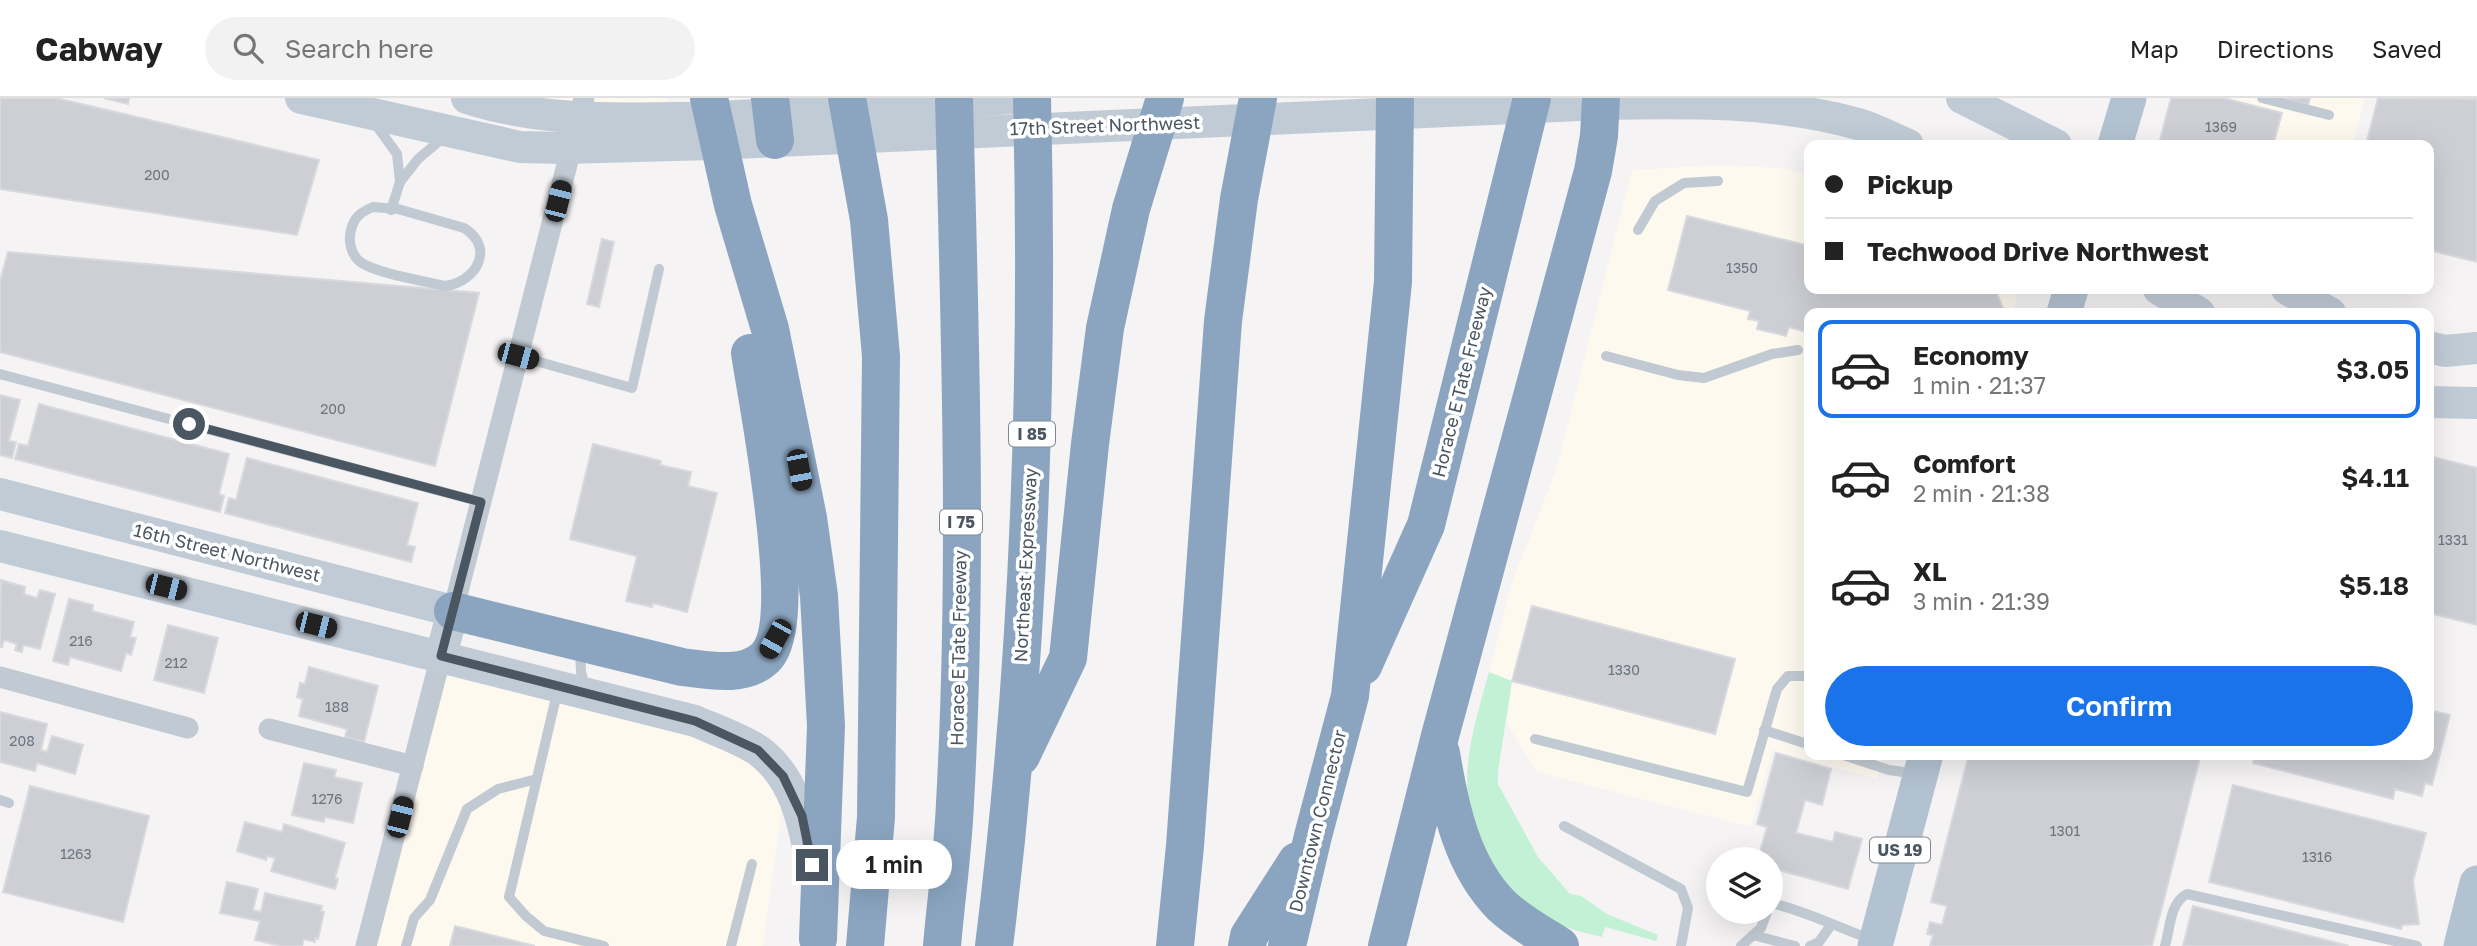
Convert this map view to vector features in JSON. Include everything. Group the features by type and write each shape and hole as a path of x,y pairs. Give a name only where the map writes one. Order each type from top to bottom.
{"highway":[{"path":"709,98 733,205 769,328 808,518 819,596 826,726 817,942"},
{"path":"847,98 869,220 881,356 876,817 865,946"},
{"name":"Horace E Tate Freeway","path":"942,946 955,805 961,576 960,320 954,98"},
{"name":"Northeast Expressway","path":"994,946 1014,770 1032,444 1032,98"},
{"path":"1014,770 1048,705 1068,658 1105,328 1131,209 1165,98"},
{"path":"1175,946 1192,766 1223,321 1239,199 1258,98"},
{"path":"1350,696 1393,282 1395,98"},
{"name":"Horace E Tate Freeway","path":"1350,696 1426,525 1532,98"},
{"path":"1388,946 1394,900 1436,720 1600,100"},
{"path":"1388,946 1440,736 1593,171 1600,100"},
{"path":"453,611 682,667 718,671 747,669 765,658 775,639 779,562 771,488 747,331 733,205"},
{"path":"817,942 862,675 880,501"},
{"name":"Downtown Connector","path":"1287,946 1350,696"},
{"path":"1436,720 1446,787 1464,850 1482,882 1503,907 1560,946"},
{"path":"1247,946 1249,936 1313,836"}],"main road":[{"name":"17th Street Northwest","path":"301,98 520,147 563,148 773,118 1014,98"},
{"name":"17th Street Northwest","path":"467,98 502,108 604,119 773,118 1600,100 1775,108 1862,125 1896,140"},
{"path":"1962,98 2048,140"},
{"path":"2116,140 2129,98"},
{"path":"2167,294 2191,308"},
{"path":"2296,294 2321,308"},
{"path":"2434,348 2445,351 2477,348"},
{"path":"2434,402 2477,403"},
{"name":"16th Street Northwest","path":"0,495 453,611"},
{"path":"0,546 695,721 758,750 783,776 802,816 812,865 817,942"},
{"path":"441,656 453,611"},
{"name":"US 19","path":"1875,944 1923,764"},
{"path":"2461,946 2477,883"}],"street":[{"path":"453,611 584,98"},
{"path":"366,946 441,656"},
{"path":"0,677 188,728"},
{"path":"269,729 413,766"}],"lane":[{"path":"2262,98 2329,116"},
{"path":"368,115 397,154 400,182"},
{"path":"391,210 400,182 432,145 452,132"},
{"path":"1638,230 1655,201 1684,183 1718,181"},
{"path":"373,207 391,210 398,209 438,220 472,233 480,256 472,275 456,285 445,286 368,267 356,259 349,237 356,218 362,211 373,207"},
{"path":"518,356 632,388 659,269"},
{"path":"1606,356 1678,375 1704,378 1772,354 1798,350"},
{"path":"0,374 481,502"},
{"path":"580,642 581,672 537,779 509,897 544,931 604,946"},
{"path":"1535,739 1747,792 1777,689 1788,676 1804,676"},
{"path":"1764,730 1804,743"},
{"path":"1858,760 1889,770 1923,764"},
{"path":"406,946 414,918 430,900 467,809 498,789 537,779"},
{"path":"1564,825 1681,889 1688,908 1681,946"},
{"path":"731,946 752,864"},
{"path":"2165,946 2176,904 2188,894 2417,946"},
{"path":"1783,906 1875,944"},
{"path":"1741,946 1762,924"},
{"path":"1810,946 1819,942 1831,925"},
{"path":"1753,935 1795,946"}],"shaded area":[{"path":"503,98 667,98 669,107"},
{"path":"2171,98 2365,98 2354,140 2160,140"},
{"path":"1715,165 1781,168 1804,173 1804,294 2014,294 2016,299 2014,308 1804,308 1804,759 1772,750 1751,827 1537,772 1507,724 1512,681 1489,672 1512,582 1556,470 1632,170"},
{"path":"433,663 789,756 763,946 363,946"},
{"path":"1808,760 1882,760 1877,779"}],"green space":[{"path":"1489,672 1512,681 1498,784 1538,857 1570,894 1581,896 1607,914 1658,935 1656,941 1605,927 1602,937 1555,923 1528,905 1493,864 1471,815 1467,783 1473,735"}],"building":[{"path":"0,98 56,98 319,160 297,235 0,189"},
{"path":"104,98 129,98 128,104"},
{"path":"2171,98 2223,98 2282,113 2274,140 2160,140"},
{"path":"2283,98 2310,98 2308,105"},
{"path":"2378,98 2477,99 2477,262 2434,251 2434,140 2367,140"},
{"path":"1687,216 1804,245 1804,294 1997,294 2003,308 1804,308 1804,331 1789,327 1786,336 1757,329 1759,321 1748,319 1750,311 1668,290"},
{"path":"602,239 614,242 599,307 587,304"},
{"path":"8,252 479,293 435,466 0,352 0,281"},
{"path":"0,395 20,400 9,441 16,442 12,458 0,455"},
{"path":"39,404 229,454 219,494 224,496 220,512 15,459 19,444 28,446"},
{"path":"593,444 661,461 660,465 691,472 688,486 717,493 687,612 653,603 652,607 626,601 637,556 570,539"},
{"path":"2434,457 2477,468 2477,625 2434,614"},
{"path":"247,458 418,503 407,545 415,547 411,562 225,513 229,498 236,500"},
{"path":"1,580 25,587 24,594 37,598 40,590 55,594 40,649 23,645 22,652 15,650 17,644 4,640 0,647"},
{"path":"69,599 93,605 92,611 134,622 130,637 136,638 131,655 126,653 121,671 70,657 68,665 53,661"},
{"path":"1532,606 1735,659 1715,734 1512,681"},
{"path":"168,625 218,638 204,693 154,680"},
{"path":"309,667 378,686 364,742 345,737 347,729 299,716 303,699 297,697 300,683 305,684"},
{"path":"2434,711 2450,715 2432,785 2425,783 2422,796 2395,789 2393,799 2253,763 2254,760 2434,760"},
{"path":"0,712 47,724 41,750 47,752 52,736 83,745 75,774 37,763 35,771 0,762"},
{"path":"1776,753 1831,769 1822,805 1805,800 1796,833 1833,842 1835,832 1862,839 1848,889 1783,871 1783,847 1761,847 1767,827 1757,824"},
{"path":"1967,760 2199,760 2152,946 1930,946 1933,935 1927,934 1930,922 1942,925 1947,906 1931,902"},
{"path":"304,763 336,770 334,777 362,783 353,823 325,817 324,822 292,815"},
{"path":"2233,785 2426,833 2413,881 2419,924 2402,925 2401,929 2209,882"},
{"path":"30,786 149,816 123,922 3,892"},
{"path":"245,822 282,832 284,824 345,843 335,878 338,879 335,889 271,871 275,858 267,856 266,860 237,851"},
{"path":"227,882 258,889 253,910 261,912 265,893 322,906 321,911 324,912 318,939 315,938 315,942 304,939 302,946 281,946 255,940 260,921 220,913"},
{"path":"2193,906 2349,946 2183,946"},
{"path":"455,926 535,946 450,946"}],"route":[{"path":"189,424 481,502 441,656 695,721 758,750 783,776 802,816 812,865"}]}
